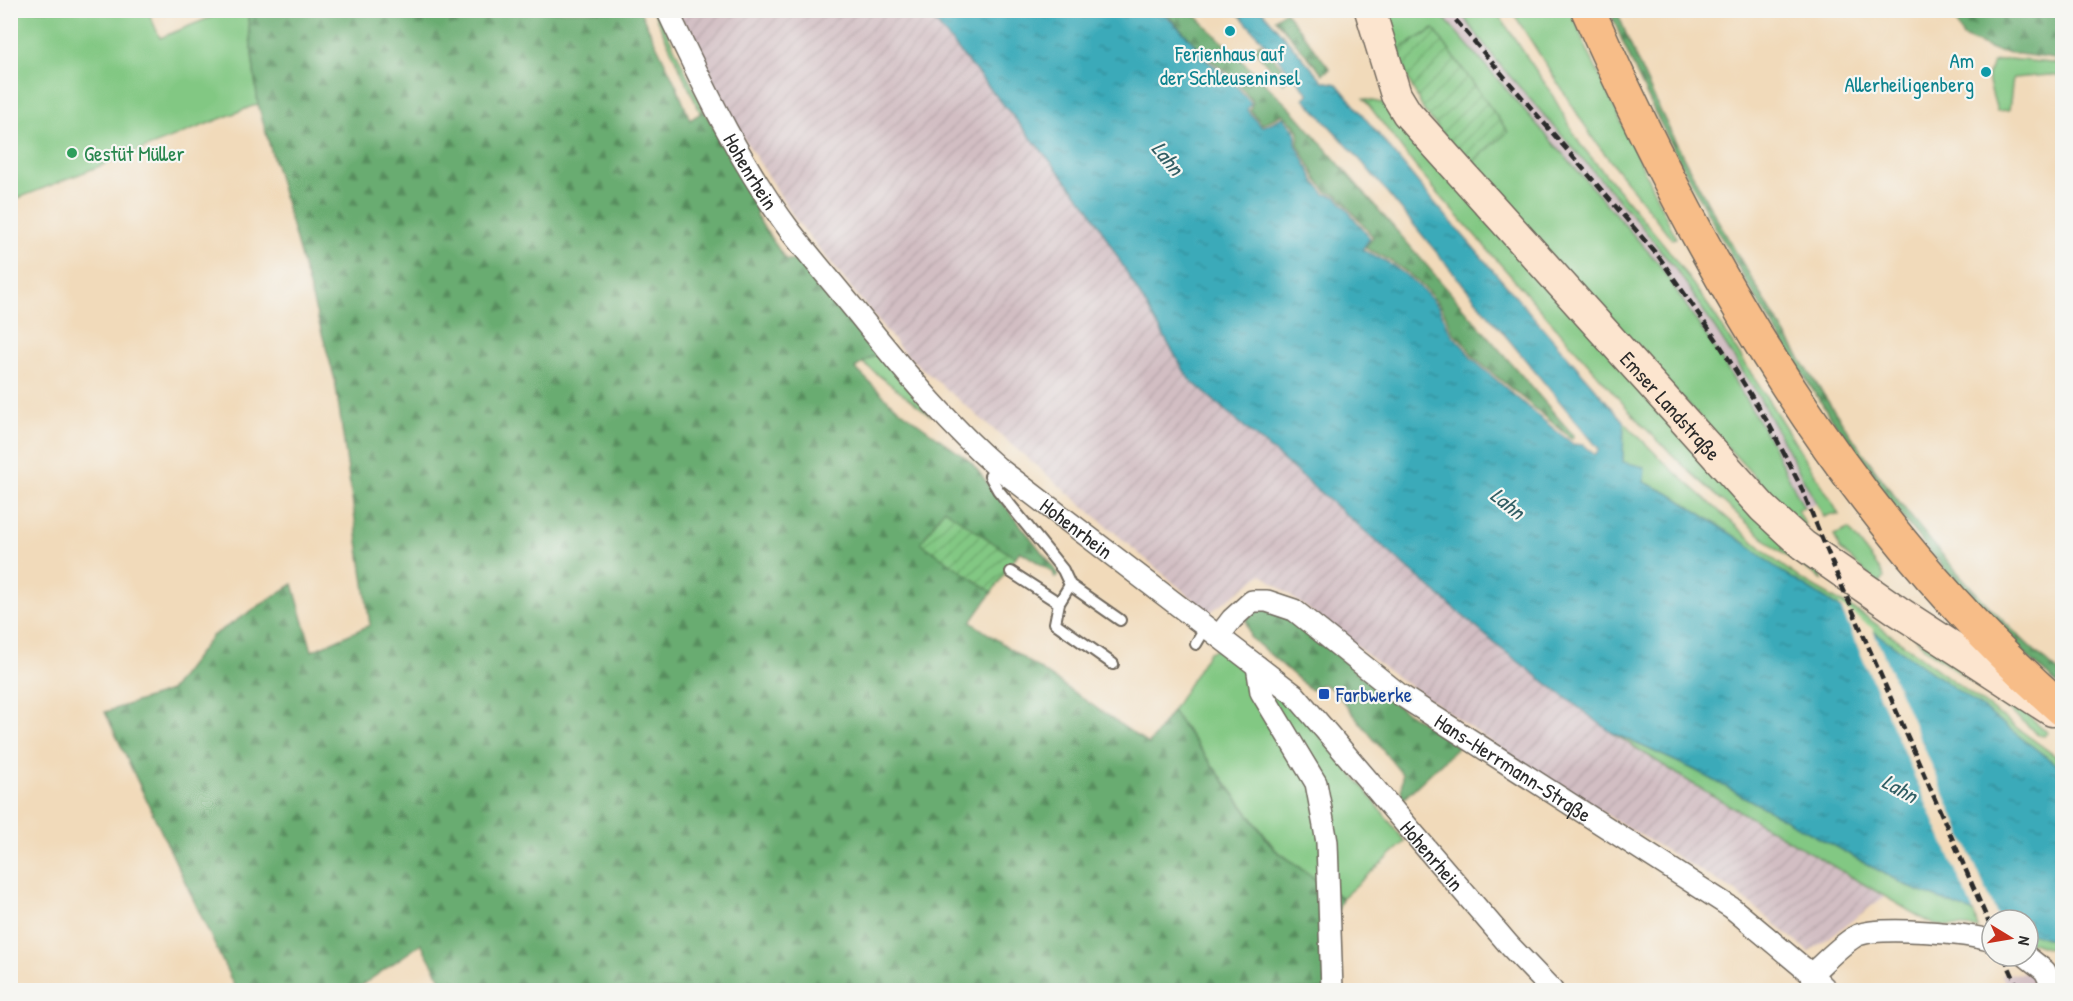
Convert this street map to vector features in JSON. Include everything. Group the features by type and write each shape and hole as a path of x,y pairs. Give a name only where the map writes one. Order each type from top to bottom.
{"main road":[{"path":"1588,10 1632,109 1682,207 1764,350 1822,439 1873,508 1983,634 2062,709"}],"street":[{"name":"Hohenrhein","path":"667,10 713,107 790,230 892,356 977,449 997,467 1207,636 1257,666 1302,703 1509,945 1552,990"},
{"name":"Emser Landstraße","path":"1370,10 1396,95 1407,113 1762,508 1803,545 1898,611 2062,717"},
{"name":"Hans-Herrmann-Straße","path":"1207,636 1232,619 1252,601 1267,601 1294,610 1399,694 1732,908 1827,990"},
{"path":"1257,666 1261,692 1316,783 1327,842 1332,990"},
{"path":"1811,974 1857,936 1886,930 1909,933 1968,934 1980,938"},
{"path":"2040,967 2045,971 2055,990"}],"lane":[{"path":"997,467 990,476 998,490 1063,570 1070,585 1120,620"},
{"path":"1011,572 1059,603"},
{"path":"1070,585 1059,603 1055,623 1113,664"}],"shaded area":[{"path":"677,11 926,11 1089,208 1189,380 1611,732 1693,784 1884,897 1809,952 1736,892 1538,774 1391,673 1262,574 1209,613 905,354 796,220 722,104"},
{"path":"1438,11 1459,11 1500,65 1661,250 1723,337 1782,435 1818,503 1804,508 1770,440 1718,354 1658,263"},
{"path":"2031,973 2038,990 2009,990 2001,974"}],"green space":[{"name":"Gestüt Müller","path":"11,10 148,11 160,38 226,11 247,11 258,104 11,201"},
{"path":"247,11 640,11 677,87 690,120 704,111 758,199 756,216 786,260 801,260 878,353 855,368 892,404 971,462 1055,569 1058,576 1055,578 1053,572 1020,551 1015,558 944,510 921,543 992,592 971,622 1149,744 1172,711 1274,849 1342,899 1324,948 1328,990 447,990 421,944 355,990 236,990 105,712 170,691 212,636 293,584 312,651 370,625 335,380 258,104"},
{"path":"653,11 657,11 704,111 700,112"},
{"path":"1164,11 1197,11 1194,14 1294,112 1574,436 1572,439 1473,357 1467,346 1453,332 1441,307 1416,280 1387,259 1365,248 1373,237 1338,195 1327,192 1317,180 1298,144 1299,131 1283,114 1262,124 1250,110 1253,102 1231,75 1209,59"},
{"path":"1285,11 1330,69 1323,74 1275,19"},
{"path":"1379,11 1438,11 1658,263 1718,354 1770,440 1804,508 1798,510 1805,525 1802,528 1468,166 1434,29 1395,52"},
{"path":"1459,11 1496,11 1550,91 1580,144 1666,247 1710,308 1839,515 1832,514 1824,517 1756,392 1681,276 1638,222 1500,65"},
{"path":"1512,11 1572,11 1585,45 1676,238 1672,239 1594,140"},
{"path":"1610,11 1617,11 1647,83 1718,222 1823,394 1894,495 1933,543 1973,590 2016,634 2062,675 2062,688 2014,644 1926,547 1885,494 1810,385 1742,274 1671,145"},
{"path":"1950,11 2062,11 2062,60 1997,51 1963,37"},
{"path":"1434,29 1508,132 1468,166 1424,111 1395,52"},
{"path":"1260,43 1290,77 1283,83 1254,49"},
{"path":"2009,59 2062,64 2062,77 2050,75 2013,78 2009,110 1997,111 1987,76 1994,62"},
{"path":"1364,99 1390,105 1819,570 1823,580 1776,549 1690,472 1642,425 1421,174"},
{"path":"876,354 919,399 931,416 863,363"},
{"path":"1624,422 1669,467 1776,561 1802,580 1865,616 2062,761 2062,769 1977,704 1841,609 1779,570 1745,543 1672,495 1644,482 1622,462"},
{"path":"944,509 1015,558 992,592 921,543"},
{"path":"1849,529 1883,574 1884,578 1879,585 1840,549 1834,535"},
{"path":"1263,608 1302,625 1394,704 1459,746 1401,801 1402,774 1334,690 1323,684 1311,690 1250,637 1246,620 1255,610"},
{"path":"1913,635 2009,698 2048,733 2044,736 2038,734 1994,698 1925,648"},
{"path":"1217,649 1296,708 1364,788 1405,842 1342,898 1275,849 1172,711 1209,652"},
{"path":"1611,732 1695,770 1911,888 1974,912 1978,928 1935,925 1920,917 1693,784"},
{"path":"2040,936 2062,943 2062,953 2040,946"}],"water":[{"name":"Lahn","path":"926,11 1161,11 1189,38 1208,61 1229,77 1251,103 1247,110 1262,127 1283,117 1296,132 1296,144 1315,182 1325,194 1337,197 1370,238 1362,250 1395,267 1413,281 1439,308 1451,333 1471,358 1573,444 1583,445 1595,455 1599,449 1362,162 1304,98 1309,94 1236,11 1262,11 1323,81 1337,84 1434,202 1624,422 1623,462 1645,467 1644,482 1672,495 1745,543 1779,570 1841,609 1977,704 2062,769 2062,943 2040,936 2040,908 1980,908 1980,915 1911,888 1695,770 1611,732 1499,647 1189,379 1089,208"}],"pier":[{"path":"1839,604 1872,628 1994,908 1980,908 1980,918 1976,917"}],"railway":[{"path":"1447,10 1659,257 1718,342 1770,426 1801,487 1982,908"},
{"path":"2009,968 2019,990"}],"place":[{"name":"Ferienhaus auf der Schleuseninsel","path":"1230,31"},
{"name":"Am Allerheiligenberg","path":"1986,72"},
{"name":"Gestüt Müller","path":"72,153"},
{"name":"Farbwerke","path":"1324,694"}]}
